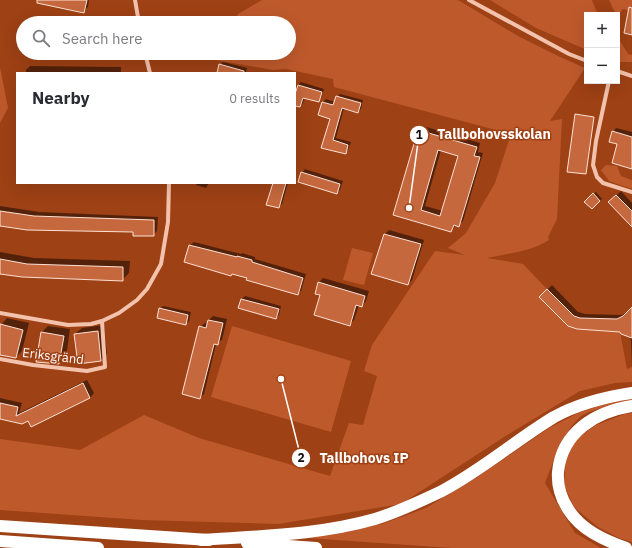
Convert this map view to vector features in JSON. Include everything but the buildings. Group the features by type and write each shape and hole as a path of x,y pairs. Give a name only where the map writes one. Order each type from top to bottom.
{"highway":[{"path":"201,540 310,532 355,524 400,511 443,490 465,477 554,417 573,408 595,401 632,393"},
{"path":"626,548 591,532 579,522 569,510 560,493 558,478 559,464 562,453 569,440 580,427 595,418 632,406"},
{"path":"0,526 316,548"},
{"path":"0,541 98,548"}],"street":[{"path":"135,0 138,16"},
{"path":"469,0 569,54 584,60"},
{"path":"147,60 150,72"},
{"path":"620,72 632,76"},
{"path":"608,84 596,141 593,165 597,176 603,183 632,192"},
{"path":"0,313 68,325 91,324 102,321 119,313 137,300 147,289 161,264 168,222 169,184"},
{"name":"Eriksgränd","path":"0,359 34,365 87,371 105,367 102,321"}],"shaded area":[{"path":"262,0 458,0 518,36 584,68 550,121 562,119 557,219 548,237 549,240 527,250 487,258 523,264 547,289 539,297 568,326 577,329 620,332 627,369 632,367 632,382 615,383 580,391 504,437 401,504 278,524 142,520 0,510 0,439 80,450 144,415 199,438 330,476 349,423 363,425 377,376 364,371 372,345 435,251 465,255 448,248 466,233 495,183 511,134 334,87 333,79 286,69 273,70 215,60 296,60 296,16 237,16"},
{"path":"490,0 592,0 597,12 584,12 584,49 536,28"},
{"path":"609,0 632,0 632,12 623,9 620,13 615,12"},
{"path":"620,41 628,54 632,55 632,62 620,62"},
{"path":"0,67 8,108 0,123"},
{"path":"606,165 617,166 621,176 632,180 632,189 609,181 601,170"},
{"path":"352,248 373,253 364,285 343,280"},
{"path":"232,326 351,361 331,432 211,397"},
{"path":"632,399 632,402 590,412 579,418 567,432 545,483 575,533 601,548 452,548 307,538 382,524 426,508 476,478 549,428 580,412 601,405"},
{"path":"632,413 632,542 619,538 598,527 574,507 564,485 566,458 576,439 596,425 625,414"}],"place":[{"name":"Tallbohovsskolan","path":"409,208"},
{"name":"Tallbohovs IP","path":"281,379"}]}
